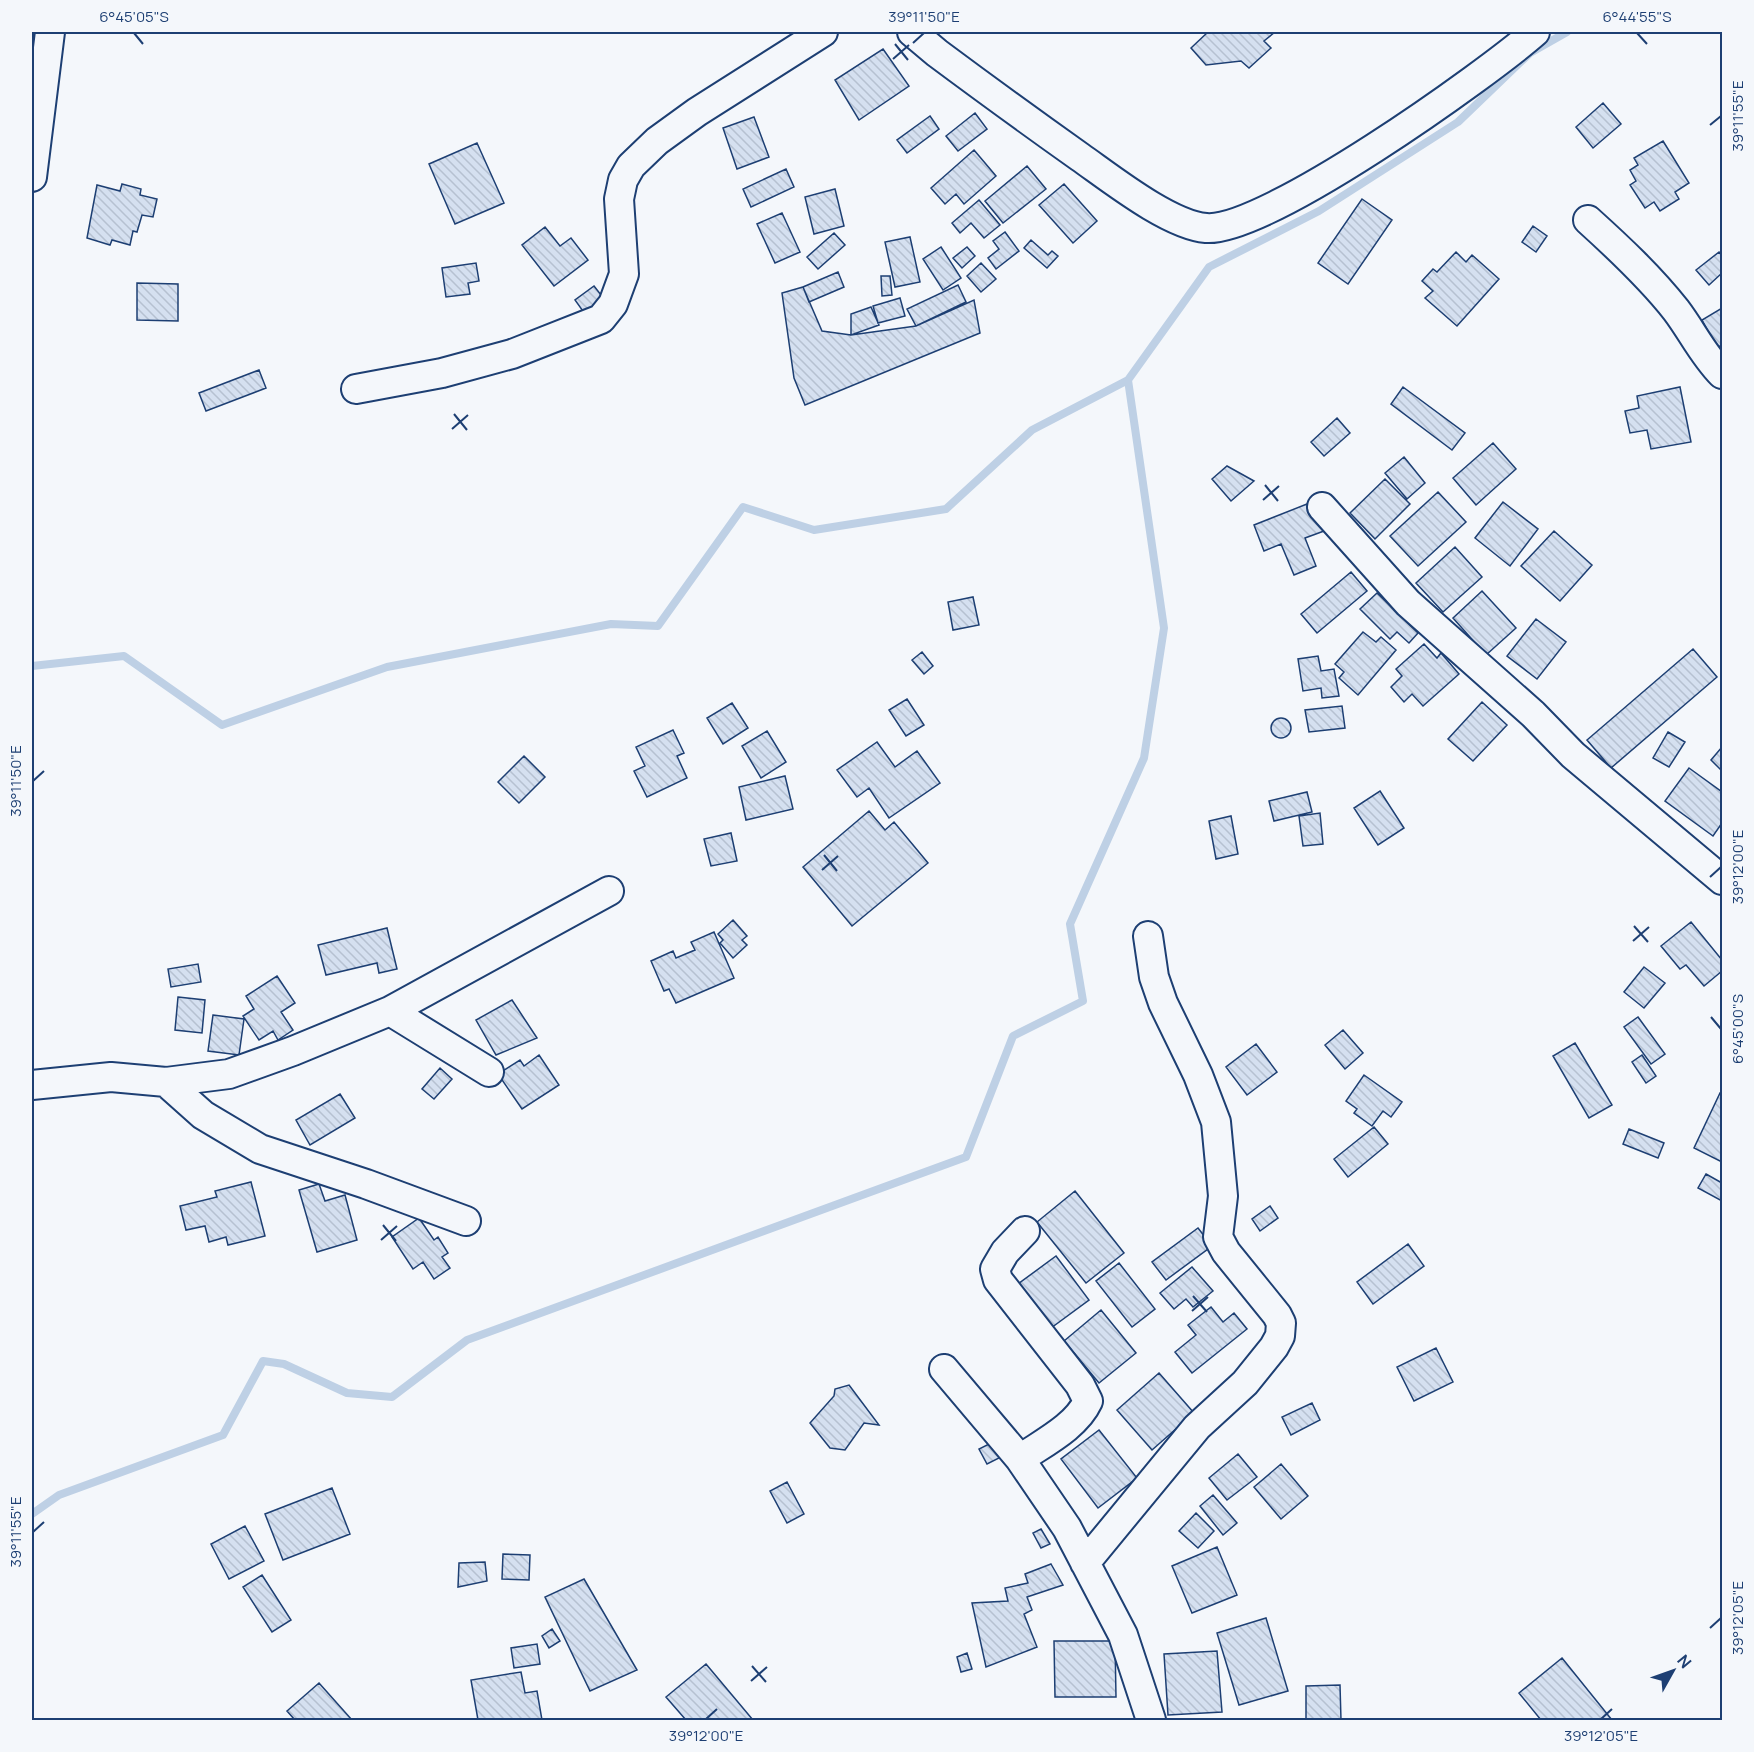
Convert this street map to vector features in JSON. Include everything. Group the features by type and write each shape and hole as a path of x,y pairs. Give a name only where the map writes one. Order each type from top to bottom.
{"street":[{"path":"32,177 50,32"},
{"path":"356,389 425,377 512,354 601,319 613,304 624,274 619,200 623,180 631,166 657,141 697,112 824,32"},
{"path":"912,32 1108,179 1180,220 1206,228 1257,216 1313,185 1432,110 1534,32"},
{"path":"1588,220 1648,278 1676,310 1722,374"},
{"path":"1322,507 1408,603 1533,714 1573,755 1722,880"},
{"path":"32,1085 111,1077 166,1082 229,1074 293,1051 390,1011 609,891"},
{"path":"1085,1563 1197,1427 1245,1383 1280,1336 1281,1323 1277,1316 1226,1252 1218,1237 1223,1196 1215,1122 1198,1075 1163,1003 1154,977 1148,936"},
{"path":"390,1011 489,1072"},
{"path":"166,1082 203,1115 260,1149 366,1184 466,1221"},
{"path":"1020,1459 1078,1416 1088,1401 1080,1385 998,1280 995,1269 1025,1231"},
{"path":"944,1369 1020,1459 1067,1528 1123,1635 1151,1720"}],"building":[{"path":"1208,32 1275,32 1264,41 1271,48 1249,68 1241,61 1206,65 1191,48"},
{"path":"883,49 909,86 859,120 835,80"},
{"path":"1603,103 1621,124 1593,148 1576,127"},
{"path":"975,113 987,129 958,151 946,136"},
{"path":"930,116 939,129 907,153 897,140"},
{"path":"754,117 769,157 737,169 723,128"},
{"path":"1663,141 1689,183 1675,192 1679,199 1660,211 1654,202 1645,208 1630,185 1636,181 1630,170 1638,165 1634,158"},
{"path":"477,143 504,203 455,224 429,164"},
{"path":"974,150 996,176 964,204 956,194 945,204 931,188"},
{"path":"1027,166 1046,189 1003,223 985,201"},
{"path":"786,169 794,187 751,207 743,189"},
{"path":"122,184 141,189 140,195 157,199 153,217 142,215 137,232 133,231 130,245 112,240 110,245 87,238 97,185 120,191"},
{"path":"1064,184 1097,221 1073,243 1039,205"},
{"path":"835,189 844,226 814,234 805,197"},
{"path":"1362,199 1392,220 1348,284 1318,263"},
{"path":"979,200 1000,225 984,238 971,223 960,233 952,223"},
{"path":"782,213 800,252 775,263 757,224"},
{"path":"1533,226 1547,236 1536,252 1522,242"},
{"path":"545,227 560,246 571,238 588,260 554,286 522,245"},
{"path":"1005,232 1019,251 996,269 988,258 999,249 993,241"},
{"path":"834,233 845,245 818,269 807,257"},
{"path":"910,237 920,282 895,287 885,242"},
{"path":"1031,240 1048,255 1052,251 1058,256 1047,268 1024,248"},
{"path":"941,247 961,278 943,290 923,259"},
{"path":"967,247 975,256 962,268 953,258"},
{"path":"1456,252 1466,262 1472,255 1499,279 1457,326 1425,298 1433,291 1422,281 1433,269 1437,272"},
{"path":"1719,252 1722,256 1722,273 1709,285 1696,270"},
{"path":"476,263 479,281 468,283 470,294 446,297 442,268"},
{"path":"981,263 996,279 981,292 967,276"},
{"path":"838,272 844,287 809,302 803,287"},
{"path":"881,276 890,276 892,295 882,296"},
{"path":"137,283 178,284 178,321 137,320"},
{"path":"958,285 966,302 916,326 907,309"},
{"path":"594,286 605,300 585,314 575,300"},
{"path":"803,287 822,331 851,335 916,326 974,300 980,333 805,405 794,378 782,293"},
{"path":"900,298 905,316 878,323 873,306"},
{"path":"871,307 879,325 851,335 851,314"},
{"path":"1722,308 1722,345 1717,348 1702,320"},
{"path":"259,370 266,388 206,411 199,393"},
{"path":"1403,387 1465,433 1452,450 1391,404"},
{"path":"1680,387 1691,442 1651,449 1647,430 1630,433 1625,411 1639,408 1637,396"},
{"path":"1337,418 1350,433 1324,456 1311,442"},
{"path":"1493,443 1516,469 1476,505 1453,478"},
{"path":"1404,457 1425,483 1407,499 1385,473"},
{"path":"1227,466 1254,481 1231,501 1212,479"},
{"path":"1385,479 1410,504 1375,539 1350,513"},
{"path":"1438,492 1466,522 1418,566 1390,536"},
{"path":"1312,502 1324,531 1305,538 1316,566 1294,575 1281,544 1264,551 1254,525"},
{"path":"1503,502 1538,529 1510,566 1475,538"},
{"path":"1554,531 1592,565 1560,601 1521,566"},
{"path":"1455,547 1482,577 1443,612 1416,583"},
{"path":"1351,572 1367,591 1317,633 1301,614"},
{"path":"1482,591 1516,628 1486,655 1453,618"},
{"path":"1377,593 1418,633 1409,643 1397,632 1390,639 1360,609"},
{"path":"973,597 979,625 953,630 948,602"},
{"path":"1536,619 1566,642 1537,679 1507,656"},
{"path":"1363,632 1376,642 1381,637 1396,650 1358,695 1339,678 1344,672 1335,664"},
{"path":"1424,644 1437,658 1441,653 1459,674 1423,706 1412,694 1404,702 1391,687 1402,676 1396,669"},
{"path":"1693,649 1717,677 1611,768 1587,740"},
{"path":"922,652 933,666 924,674 912,660"},
{"path":"1318,656 1321,671 1334,669 1339,696 1322,698 1321,688 1303,691 1298,659"},
{"path":"907,699 924,725 906,736 889,710"},
{"path":"1482,702 1507,725 1473,761 1448,739"},
{"path":"732,703 748,728 723,744 707,718"},
{"path":"1342,706 1345,728 1309,732 1305,710"},
{"path":"1277,718 1285,718 1291,724 1291,732 1285,738 1277,738 1271,732 1271,724"},
{"path":"673,730 684,753 677,756 687,778 647,797 634,771 645,766 636,747"},
{"path":"767,731 786,762 761,778 742,746"},
{"path":"1668,732 1685,742 1669,767 1653,758"},
{"path":"877,742 895,767 917,751 940,783 889,818 869,788 857,797 837,770"},
{"path":"1722,747 1722,771 1711,760"},
{"path":"524,756 545,777 519,803 498,782"},
{"path":"1689,768 1722,792 1722,823 1713,836 1665,801"},
{"path":"785,776 793,809 746,820 739,787"},
{"path":"1380,791 1404,828 1378,845 1354,808"},
{"path":"1307,792 1312,812 1274,821 1269,801"},
{"path":"869,811 885,830 894,822 928,863 852,926 803,867"},
{"path":"1320,813 1323,844 1303,846 1299,816"},
{"path":"1231,816 1238,854 1216,859 1209,821"},
{"path":"731,833 737,861 711,866 704,839"},
{"path":"733,920 747,936 742,940 747,945 733,958 720,943 723,940 718,934"},
{"path":"1691,922 1722,960 1722,971 1704,986 1686,965 1680,969 1661,946"},
{"path":"387,928 397,969 379,973 377,963 326,975 318,945"},
{"path":"714,932 734,978 676,1003 669,989 664,991 651,961 673,951 676,958 695,950 691,942"},
{"path":"198,964 201,982 171,987 168,969"},
{"path":"1644,967 1665,983 1644,1008 1624,992"},
{"path":"277,976 295,1003 281,1012 293,1030 278,1040 273,1031 259,1040 243,1016 254,1009 246,996"},
{"path":"178,997 205,1000 202,1033 175,1030"},
{"path":"512,1000 537,1038 496,1055 476,1020"},
{"path":"213,1015 244,1019 239,1055 208,1051"},
{"path":"1638,1017 1665,1054 1651,1064 1624,1027"},
{"path":"1343,1030 1363,1053 1345,1069 1325,1045"},
{"path":"1575,1043 1612,1105 1589,1118 1553,1056"},
{"path":"1256,1044 1277,1072 1247,1095 1226,1067"},
{"path":"539,1055 559,1085 522,1109 498,1074 520,1060 524,1066"},
{"path":"1642,1055 1656,1076 1646,1083 1632,1062"},
{"path":"440,1068 452,1079 434,1099 422,1089"},
{"path":"1364,1075 1402,1102 1391,1117 1383,1111 1372,1126 1354,1113 1357,1109 1346,1101"},
{"path":"1720,1093 1722,1094 1722,1162 1694,1148"},
{"path":"340,1094 355,1118 310,1145 296,1120"},
{"path":"1374,1127 1388,1144 1348,1177 1334,1159"},
{"path":"1629,1129 1664,1143 1658,1158 1623,1144"},
{"path":"1706,1174 1722,1183 1722,1201 1698,1188"},
{"path":"251,1182 265,1236 228,1245 226,1237 209,1242 205,1226 186,1230 180,1206 217,1197 215,1191"},
{"path":"319,1184 325,1201 345,1195 357,1240 317,1252 299,1190"},
{"path":"1075,1191 1124,1253 1086,1283 1037,1222"},
{"path":"1270,1206 1278,1218 1260,1231 1252,1219"},
{"path":"419,1218 434,1240 438,1237 448,1253 442,1257 450,1268 434,1279 423,1262 413,1269 392,1237"},
{"path":"1198,1228 1212,1246 1166,1280 1152,1262"},
{"path":"1408,1244 1424,1266 1373,1304 1357,1282"},
{"path":"1056,1256 1089,1300 1051,1328 1018,1284"},
{"path":"1119,1263 1155,1309 1132,1327 1096,1281"},
{"path":"1192,1267 1213,1291 1193,1307 1186,1299 1174,1309 1160,1293"},
{"path":"1211,1307 1223,1322 1234,1313 1247,1329 1192,1373 1175,1352 1196,1335 1188,1325"},
{"path":"1101,1310 1136,1353 1099,1383 1064,1341"},
{"path":"1436,1348 1453,1382 1414,1401 1397,1367"},
{"path":"1159,1373 1194,1413 1152,1450 1117,1410"},
{"path":"849,1385 879,1425 864,1423 845,1450 830,1448 810,1423 834,1396 835,1389"},
{"path":"1312,1403 1320,1420 1291,1435 1282,1417"},
{"path":"1099,1430 1137,1478 1098,1508 1061,1459"},
{"path":"995,1441 1003,1456 987,1464 979,1449"},
{"path":"1238,1454 1257,1477 1227,1500 1209,1478"},
{"path":"1281,1464 1308,1496 1281,1519 1254,1487"},
{"path":"787,1482 804,1514 787,1523 770,1491"},
{"path":"332,1488 350,1534 283,1560 265,1514"},
{"path":"1213,1495 1237,1523 1223,1535 1200,1506"},
{"path":"1196,1513 1214,1531 1198,1548 1179,1531"},
{"path":"245,1526 264,1561 229,1579 211,1544"},
{"path":"1041,1529 1050,1544 1041,1548 1033,1533"},
{"path":"1217,1547 1237,1595 1192,1613 1172,1566"},
{"path":"503,1554 530,1555 529,1580 502,1579"},
{"path":"485,1562 487,1581 458,1587 459,1563"},
{"path":"1051,1564 1063,1585 1027,1597 1032,1610 1024,1614 1037,1647 986,1667 972,1603 1008,1601 1005,1588 1028,1583 1025,1574"},
{"path":"262,1575 291,1620 272,1632 243,1587"},
{"path":"584,1579 637,1670 590,1691 545,1597"},
{"path":"1266,1618 1288,1691 1239,1705 1217,1633"},
{"path":"552,1629 560,1641 549,1648 542,1636"},
{"path":"1054,1641 1115,1641 1116,1697 1055,1697"},
{"path":"537,1644 540,1664 514,1668 511,1648"},
{"path":"1217,1651 1222,1712 1168,1715 1164,1654"},
{"path":"967,1653 972,1669 961,1672 957,1657"},
{"path":"1562,1658 1612,1720 1541,1720 1519,1693"},
{"path":"706,1664 753,1720 686,1720 666,1697"},
{"path":"521,1672 525,1693 537,1691 542,1720 478,1720 471,1680"},
{"path":"319,1683 352,1720 295,1720 287,1711"},
{"path":"1340,1685 1341,1720 1306,1720 1306,1686"}],"waterway":[{"path":"32,1514 59,1495 223,1435 263,1361 284,1364 347,1393 392,1397 467,1340 966,1157 1013,1036 1083,1001 1070,924 1144,758 1164,628 1128,380 1209,267 1319,211 1458,122 1530,53 1567,32"},
{"path":"32,666 124,656 222,725 387,667 611,624 658,626 743,507 814,530 946,509 1032,430 1128,380"}]}
